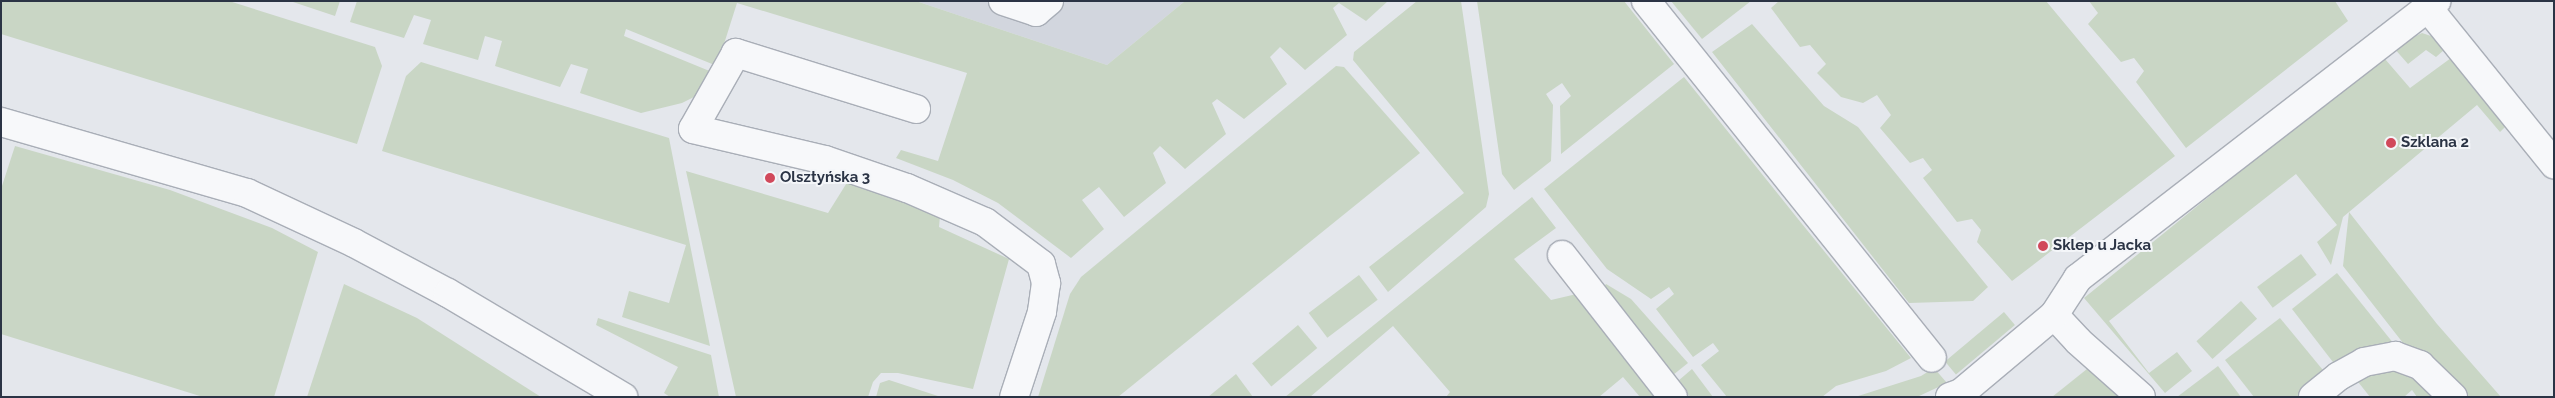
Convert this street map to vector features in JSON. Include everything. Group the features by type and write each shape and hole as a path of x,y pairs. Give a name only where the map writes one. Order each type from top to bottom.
{"street":[{"path":"1003,1 1036,12 1049,1"},
{"path":"1646,1 1932,358"},
{"path":"1950,397 1961,393 2054,315 2078,278 2432,5 2554,164"},
{"path":"916,109 736,52 693,130 825,160 906,188 985,222 1041,264 1046,283 1042,312 1014,397"},
{"path":"1,122 247,193 354,243 439,288 623,397"},
{"path":"1562,255 1673,397"},
{"path":"2054,315 2078,341 2141,397"},
{"path":"2313,397 2339,376 2364,362 2395,356 2420,365 2452,397"}],"shaded area":[{"path":"916,1 1185,1 1107,65"}],"green space":[{"path":"1,1 229,1 375,47 382,66 357,144 1,34"},
{"path":"290,1 340,1 335,16"},
{"path":"357,1 916,1 1107,65 1185,1 1388,1 1366,21 1339,3 1333,8 1347,35 1305,70 1280,47 1270,57 1287,84 1244,119 1217,99 1212,103 1226,134 1185,169 1160,146 1153,153 1166,183 1124,217 1099,187 1082,200 1104,229 1071,258 998,203 953,180 896,158 901,150 938,161 967,73 737,3 717,66 626,29 624,36 712,72 700,94 682,103 641,113 580,93 588,69 571,64 560,87 495,66 502,41 485,36 478,60 423,44 431,20 414,15 404,38 350,22"},
{"path":"1417,1 1461,1 1489,194 1486,207 1388,292 1369,267 1464,193 1353,60 1354,52"},
{"path":"1477,1 1624,1 1674,64 1561,154 1560,106 1571,96 1562,83 1546,94 1553,105 1551,161 1514,190 1502,174"},
{"path":"1671,1 1751,1 1702,39"},
{"path":"1779,1 2046,1 2175,156 2012,281 1977,242 1981,230 1972,219 1957,222 1923,178 1932,170 1923,158 1910,163 1880,128 1891,115 1877,95 1863,103 1841,97 1817,73 1826,64 1810,45 1800,47 1771,8"},
{"path":"2089,1 2335,1 2348,21 2186,148 2136,82 2144,71 2134,58 2121,62 2088,24 2098,13"},
{"path":"1752,24 1824,106 1858,127 1988,287 1973,301 1909,303 1712,52"},
{"path":"2422,33 2431,36 2444,50 2436,57 2426,50 2408,64 2393,47"},
{"path":"2451,58 2505,127 2500,132 2477,105 2343,217 2331,265 2317,242 2337,225 2296,174 2109,321 2149,373 2177,352 2192,371 2165,393 2084,298 2286,134 2385,59 2410,88"},
{"path":"421,62 669,138 710,346 622,317 629,291 669,303 686,245 382,151 406,76"},
{"path":"1336,66 1344,67 1420,153 1118,397 1038,397 1070,294 1081,277"},
{"path":"1684,77 1911,358 1886,371 1836,386 1822,397 1727,397 1701,365 1719,351 1713,343 1693,357 1656,309 1674,294 1669,287 1651,299 1607,269 1544,189"},
{"path":"15,146 170,190 272,228 318,252 274,397 203,397 1,334 1,189"},
{"path":"686,171 828,213 848,181 940,216 939,227 1009,259 973,389 898,373 881,373 873,382 868,397 736,397"},
{"path":"1532,197 1556,228 1514,259 1551,300 1581,293 1660,397 1640,397 1623,377 1599,397 1446,397 1450,392 1393,326 1310,397 1285,397"},
{"path":"2349,212 2437,324 2501,397 2459,397 2431,366 2403,343 2343,266"},
{"path":"2301,254 2317,275 2273,308 2257,287"},
{"path":"2337,273 2398,349 2336,366 2292,309"},
{"path":"1359,275 1378,300 1327,338 1309,313"},
{"path":"344,284 417,318 541,397 307,397"},
{"path":"1606,284 1631,299 1688,363 1673,375 1603,288"},
{"path":"2241,301 2257,319 2212,359 2196,341"},
{"path":"2004,312 2015,325 1956,375 1945,361"},
{"path":"598,318 711,355 719,397 670,397 664,393 678,367 596,325"},
{"path":"2280,318 2327,375 2299,397 2254,397 2225,360"},
{"path":"1298,325 1317,348 1271,387 1252,364"},
{"path":"2218,366 2241,397 2177,397"},
{"path":"1934,368 1947,383 1917,397 1855,397 1921,376"},
{"path":"1692,369 1713,397 1690,397 1678,381"},
{"path":"2087,369 2102,374 2125,397 2052,397"},
{"path":"2399,369 2415,372 2439,397 2417,397 2412,390 2404,397 2370,397 2355,378 2372,372"},
{"path":"1236,374 1253,397 1208,397"},
{"path":"889,380 941,397 876,397 880,383"}],"place":[{"name":"Szklana 2","path":"2391,143"},
{"name":"Olsztyńska 3","path":"770,178"},
{"name":"Sklep u Jacka","path":"2043,246"}]}
